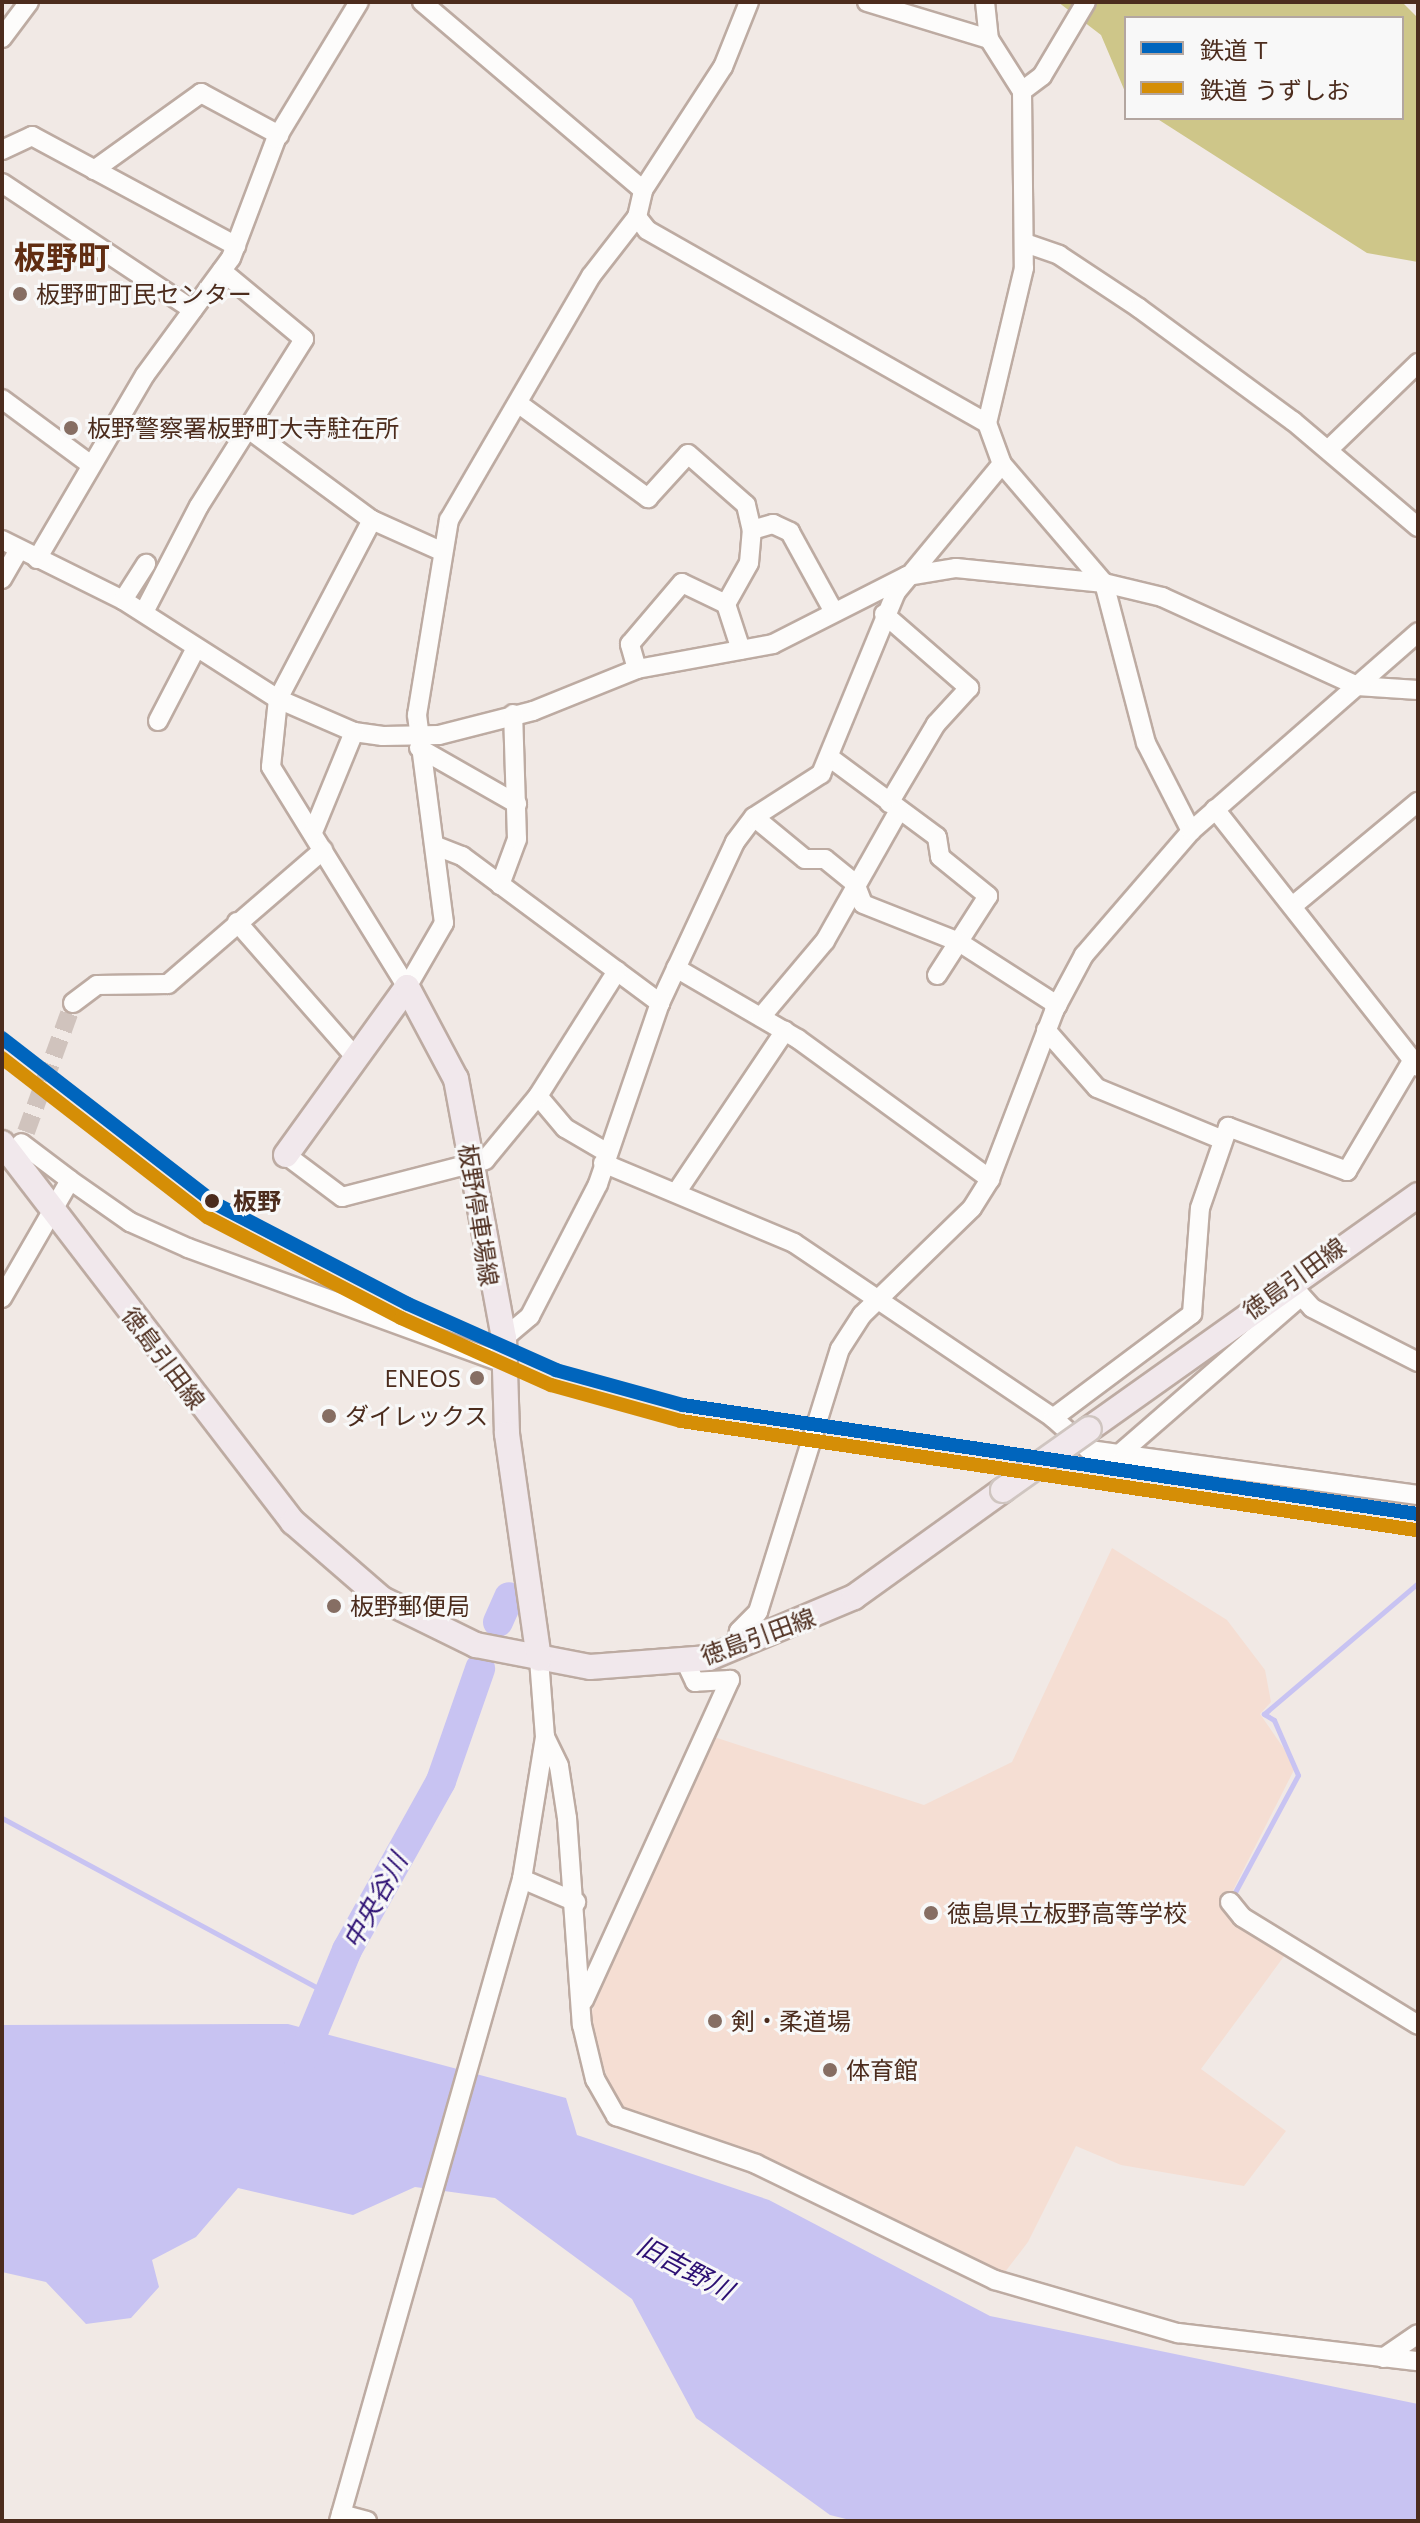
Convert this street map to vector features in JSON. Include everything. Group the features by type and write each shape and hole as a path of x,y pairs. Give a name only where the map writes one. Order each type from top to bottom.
{"main road":[{"path":"286,1155 407,987"},
{"name":"板野停車場線","path":"407,987 456,1079 504,1338 504,1363 539,1659"},
{"name":"徳島引田線","path":"16,1139 52,1212 260,1482 328,1556 434,1630 539,1659 590,1667 685,1661 735,1650 854,1597 1089,1429 1294,1289 1418,1195"}],"street":[{"path":"2,38 29,2"},
{"path":"37,559 90,464 222,271 236,246 279,135 359,2"},
{"path":"422,2 643,190"},
{"path":"372,520 278,699 271,767 407,987 444,923 436,846 418,743 441,551 449,520 591,276 637,217 643,190 723,67 749,2"},
{"path":"867,2 989,39"},
{"path":"985,2 989,39 1022,91 1025,243 1018,310 987,423 1002,464 1104,583 1146,743 1191,831"},
{"path":"1022,91 1042,76 1086,2"},
{"path":"94,170 201,93 279,135"},
{"path":"2,150 32,136 236,246"},
{"path":"2,183 193,310"},
{"path":"637,217 647,230 987,423"},
{"path":"1025,243 1059,255 1139,308 1329,449 1418,527"},
{"path":"144,612 247,428 304,339 222,271"},
{"path":"1329,449 1418,363"},
{"path":"2,399 90,464"},
{"path":"519,404 648,498 688,454 746,505 752,530 749,563 726,604"},
{"path":"247,428 372,520 441,551"},
{"path":"504,1338 530,1316 605,1157 660,1003 754,817 804,791 829,757 884,614 907,576 1002,464"},
{"path":"752,530 773,524 790,532 834,612"},
{"path":"2,540 144,612 278,699 354,732 418,743 517,804"},
{"path":"2,579 19,550"},
{"path":"123,600 146,564"},
{"path":"418,743 513,714 637,669 773,644 907,576 956,568 1104,583 1174,602 1357,686 1418,690"},
{"path":"637,669 630,644 682,583 726,604 741,650"},
{"path":"761,1017 825,941 936,724 969,688 884,614"},
{"path":"735,1650 739,1631 758,1612 840,1349 876,1301 972,1208 990,1179 1057,1005 1135,888 1215,809 1418,632"},
{"path":"158,721 196,648"},
{"path":"500,885 517,839 513,714"},
{"path":"313,832 354,732"},
{"path":"829,757 937,837 940,857 988,896 937,975"},
{"path":"1295,904 1418,802"},
{"path":"1053,1418 1192,1314 1200,1208 1228,1127 1347,1171 1415,1064 1295,904 1215,809"},
{"path":"754,817 805,859 825,859 855,883 863,904 959,942 1057,1005"},
{"path":"436,846 500,885 660,1003"},
{"path":"73,1003 97,985 168,984 323,850"},
{"path":"237,922 355,1057"},
{"path":"676,968 785,1031 990,1179"},
{"path":"286,1155 342,1197 473,1166 538,1096 617,971"},
{"path":"1046,1030 1097,1088 1223,1140"},
{"path":"678,1190 785,1031"},
{"path":"538,1096 565,1128 605,1157 794,1243 1053,1418 1089,1450 1123,1451 1418,1495"},
{"path":"2,1131 130,1222 188,1248 504,1363"},
{"path":"2,1298 70,1180"},
{"path":"1123,1451 1294,1289 1418,1362"},
{"path":"367,2521 341,2512 522,1879 545,1737 539,1659"},
{"path":"583,2002 730,1680 695,1682 685,1661"},
{"path":"545,1737 559,1766 576,1902 583,2002 595,2079 609,2109 630,2123 756,2164 995,2280 1178,2333 1418,2361"},
{"path":"522,1879 576,1902"},
{"path":"1230,1902 1242,1917 1418,2025"},
{"path":"1383,2358 1418,2334"}],"shaded area":[{"path":"1058,2 1402,2 1418,18 1418,262 1367,253 1159,120 1404,120 1404,16 1124,16 1124,89 1101,35"},
{"name":"徳島県立板野高等学校","path":"1112,1548 1227,1620 1265,1670 1271,1702 1260,1714 1296,1766 1224,1908 1285,1955 1201,2069 1286,2131 1244,2186 1121,2165 1076,2146 1028,2242 1005,2272 994,2274 632,2119 615,2104 589,2018 711,1736 924,1805 1012,1762"}],"water":[{"name":"旧吉野川","path":"288,2024 566,2098 577,2135 769,2200 990,2316 1418,2404 1418,2521 854,2521 830,2515 696,2418 632,2299 495,2198 415,2187 353,2215 238,2188 196,2237 152,2260 159,2287 131,2318 86,2324 46,2282 2,2272 2,2025"}],"waterway":[{"path":"1234,1894 1298,1775 1274,1720 1264,1714 1418,1583"},
{"name":"中央谷川","path":"498,1622 509,1597"},
{"name":"中央谷川","path":"299,2066 347,1950 441,1781 480,1669"},
{"path":"2,1818 331,1995"}],"tunnel":[{"path":"26,1132 73,1003"}],"rail line":[{"name":"T","path":"2,1038 216,1204 408,1304 556,1370 683,1405 1418,1514"},
{"name":"うずしお","path":"2,1058 207,1217 401,1318 551,1385 681,1421 1416,1530"}],"place":[{"name":"板野町町民センター","path":"20,294"},
{"name":"板野警察署板野町大寺駐在所","path":"71,428"},
{"name":"板野","path":"212,1201"},
{"name":"ENEOS","path":"477,1378"},
{"name":"ダイレックス","path":"329,1416"},
{"name":"板野郵便局","path":"334,1606"},
{"name":"徳島県立板野高等学校","path":"931,1913"},
{"name":"剣・柔道場","path":"715,2021"},
{"name":"体育館","path":"830,2070"}],"district":[{"name":"板野町","path":"62,257"}]}
